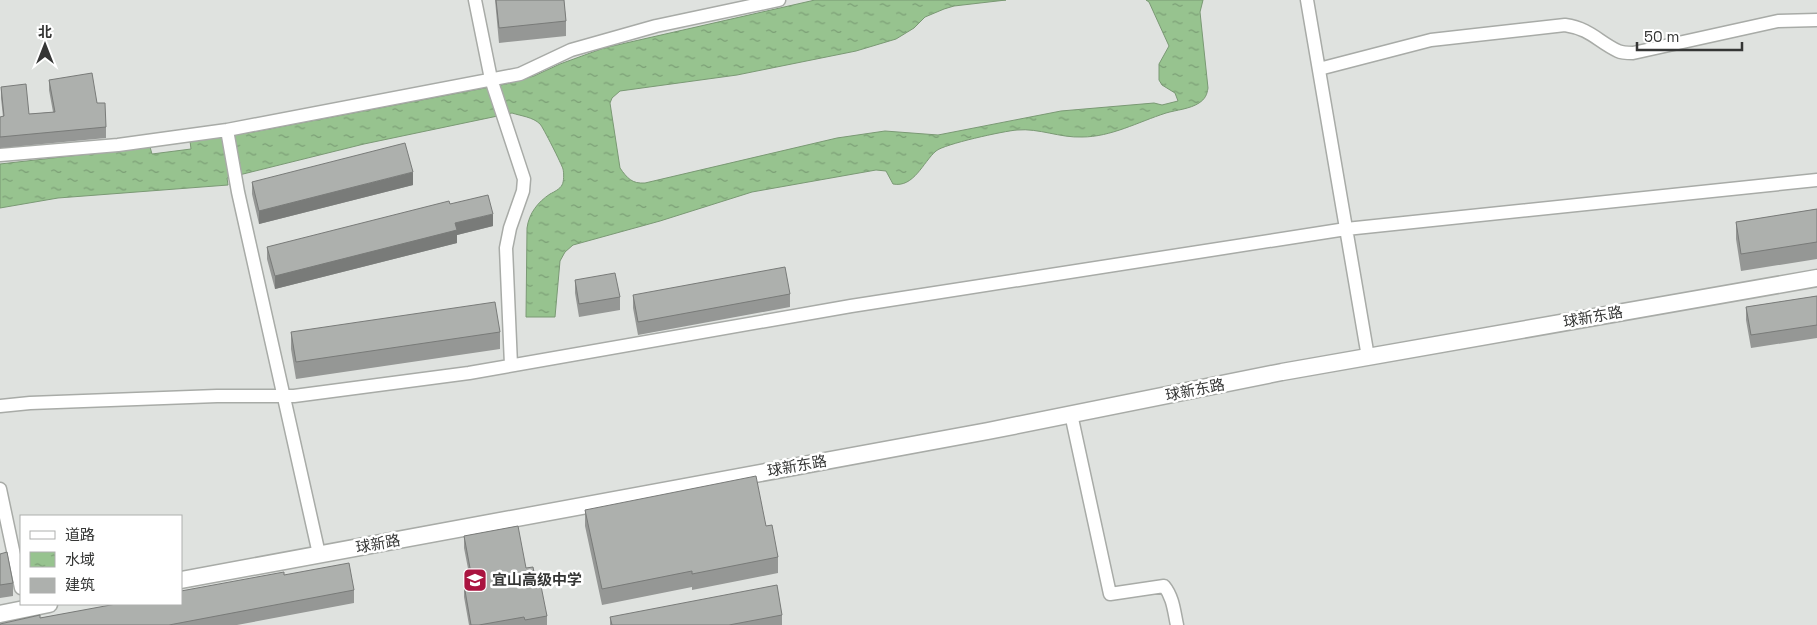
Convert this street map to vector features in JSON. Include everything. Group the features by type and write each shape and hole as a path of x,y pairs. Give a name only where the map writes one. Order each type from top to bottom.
{"street":[{"path":"475,0 492,81 522,173 524,185 522,197 510,228 506,248 512,366"},
{"path":"0,155 227,132 492,81 520,74 571,50 656,26 779,0"},
{"path":"1307,0 1368,357"},
{"path":"1319,69 1432,40 1565,25 1585,30 1617,50 1633,53 1778,21 1817,20"},
{"path":"227,132 238,192 319,554"},
{"path":"0,406 30,403 217,396 284,397 512,366 851,306 1346,228 1817,180"},
{"name":"球新东路","path":"574,508 978,433 1368,357 1817,278"},
{"path":"1071,414 1110,594 1164,586 1172,600 1177,625"},
{"path":"0,489 20,583"},
{"name":"球新路","path":"182,580 574,508"},
{"path":"0,614 25,606"}],"water":[{"path":"815,0 1006,0 954,6 944,9 925,17 914,28 896,39 856,51 737,75 620,91 612,98 610,103 620,168 625,175 630,180 645,183 837,138 885,131 938,135 1061,111 1154,103 1162,105 1178,101 1175,93 1162,85 1159,80 1159,64 1169,46 1149,2 1146,0 1203,0 1200,12 1208,90 1204,98 1195,105 1103,135 1074,137 1033,130 1017,130 988,135 941,148 931,156 918,173 907,182 900,184 893,184 886,171 876,170 752,192 660,221 573,245 565,252 560,261 555,317 526,317 527,228 530,217 538,204 562,185 563,169 540,124 530,118 512,113 364,144 227,178 228,185 58,198 0,208 0,164 150,147 152,154 191,149 190,141 253,132 506,84 534,76 604,48"}],"building":[{"path":"496,0 564,0 566,21 499,28"},
{"path":"92,73 97,103 105,103 106,127 0,137 0,117 4,116 1,87 26,84 29,114 55,112 49,80"},
{"path":"405,143 413,172 259,211 252,182"},
{"path":"488,195 493,214 455,223 457,230 275,276 267,247 449,201 450,204"},
{"path":"1817,209 1817,242 1741,254 1736,222"},
{"path":"785,267 790,294 638,322 633,295"},
{"path":"615,273 620,297 579,304 575,280"},
{"path":"1817,296 1817,325 1751,335 1746,307"},
{"path":"495,302 500,332 296,362 291,332"},
{"path":"756,476 766,526 772,525 778,557 692,574 692,571 602,589 585,510"},
{"path":"518,526 526,568 533,567 536,582 540,581 547,616 525,620 524,617 471,625 464,585 473,584 464,536"},
{"path":"7,552 13,583 0,585 0,554"},
{"path":"349,563 354,590 169,625 0,625 40,615 40,618 111,605 182,605 182,591 284,572 284,575"},
{"path":"777,585 782,615 729,625 612,625 610,617"}],"place":[{"name":"宜山高级中学","path":"475,580"}]}
